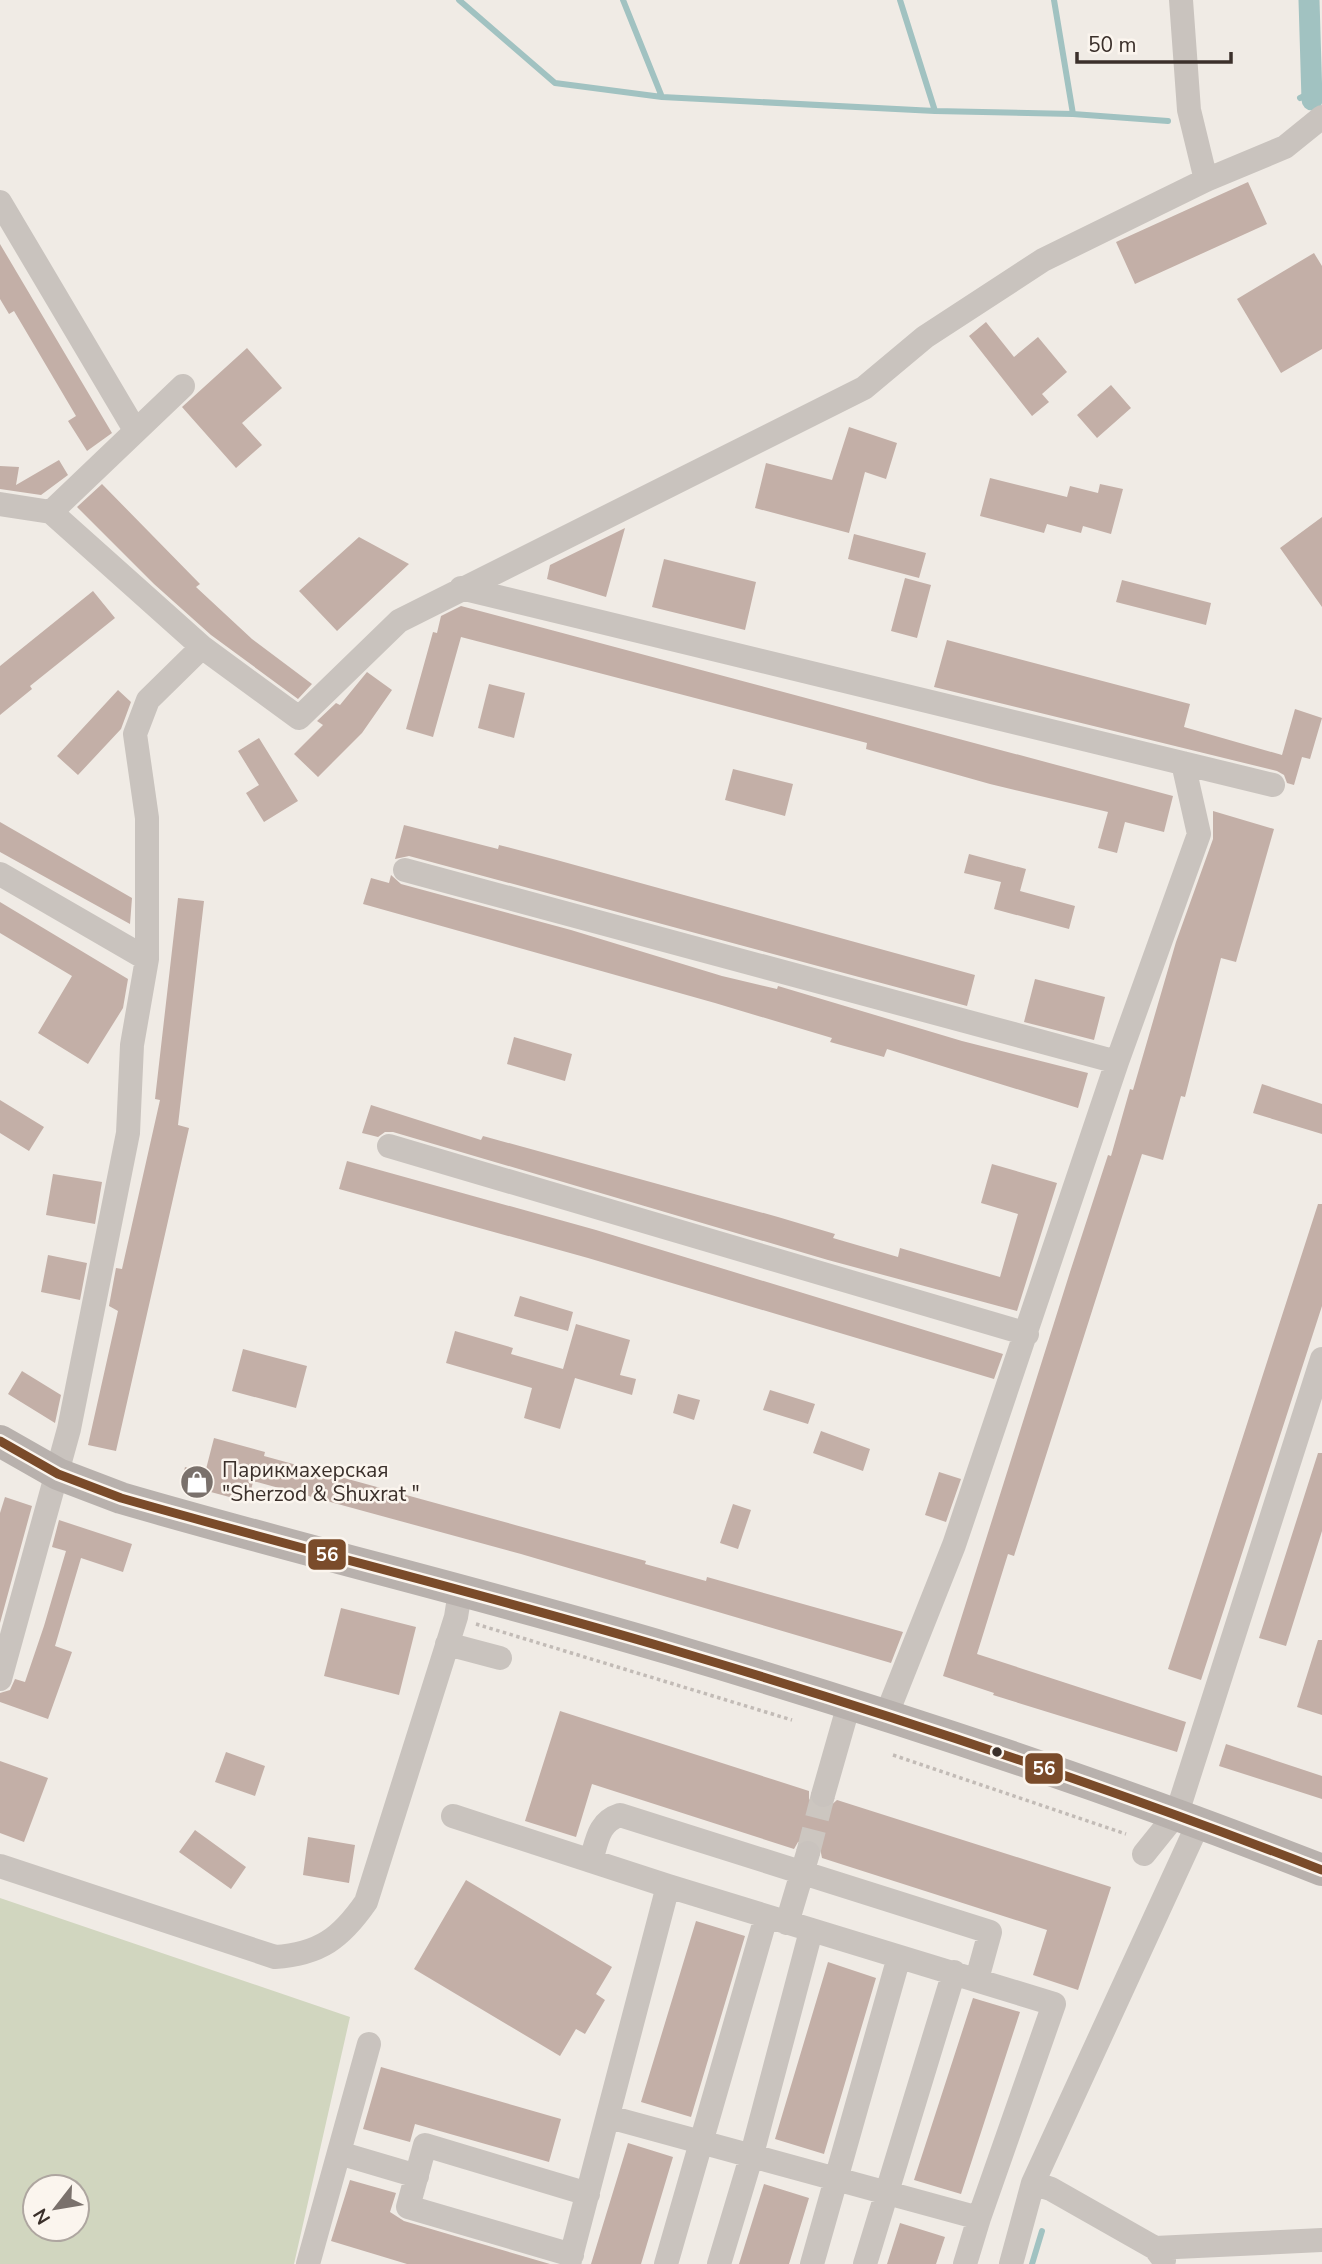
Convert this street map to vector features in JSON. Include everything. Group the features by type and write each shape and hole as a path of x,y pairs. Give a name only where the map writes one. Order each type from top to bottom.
{"main road":[{"path":"0,1441 58,1474 133,1502 667,1648 849,1704 1188,1817 1322,1870"}],"street":[{"path":"1181,0 1189,110 1206,180"},
{"path":"0,505 51,512 202,648 299,718 398,621 864,388 925,337 1044,260 1206,180 1285,147 1322,117"},
{"path":"0,202 135,430"},
{"path":"51,512 183,386"},
{"path":"461,588 1273,785"},
{"path":"0,1679 58,1474 128,1133 132,1045 148,959 147,818 135,734 148,700 202,648"},
{"path":"886,1716 954,1545 1117,1062 1199,834 1183,763"},
{"path":"405,870 1117,1062"},
{"path":"0,874 148,959"},
{"path":"389,1146 1027,1334"},
{"path":"1011,2264 1033,2183 1188,1817 1322,1359"},
{"path":"0,1866 275,1957 302,1955 324,1945 348,1929 366,1902 447,1644 460,1591"},
{"path":"447,1644 499,1658"},
{"path":"823,1795 849,1704"},
{"path":"591,1861 600,1829 608,1819 620,1815 805,1863 990,1931 977,1979"},
{"path":"453,1816 811,1931 1054,2004 965,2264"},
{"path":"1144,1854 1188,1817"},
{"path":"666,2264 701,2140 777,1920 805,1863"},
{"path":"588,2194 425,2145 408,2207 570,2260 588,2194 609,2117 668,1886"},
{"path":"719,2264 752,2154 811,1931"},
{"path":"813,2264 899,1957"},
{"path":"865,2264 954,1972"},
{"path":"308,2264 369,2044"},
{"path":"609,2117 979,2218"},
{"path":"339,2153 417,2176"},
{"path":"1033,2183 1051,2189 1161,2256 1322,2240"}],"path":[{"path":"476,1624 792,1720"},
{"path":"893,1755 1126,1834"}],"green space":[{"path":"0,1898 350,2017 294,2264 0,2264"}],"building":[{"path":"1248,182 1267,224 1135,284 1116,242"},
{"path":"0,244 112,433 87,451 68,421 76,416 14,311 9,314 0,299"},
{"path":"1314,253 1322,266 1322,349 1281,373 1237,299"},
{"path":"986,322 1014,357 1038,337 1067,372 1042,394 1049,402 1032,416 969,336"},
{"path":"247,348 282,388 242,423 262,445 236,468 182,407"},
{"path":"1111,385 1131,408 1097,438 1077,415"},
{"path":"849,427 897,443 886,479 865,472 849,533 755,508 766,463 832,480"},
{"path":"59,460 68,475 41,495 0,489 0,466 19,467 16,485"},
{"path":"990,478 1067,497 1070,486 1098,493 1100,484 1123,489 1111,534 1083,526 1081,533 1047,524 1044,533 980,516"},
{"path":"102,484 200,584 196,587 252,639 312,684 298,699 211,635 154,584 77,507"},
{"path":"1322,517 1322,607 1280,548"},
{"path":"625,528 606,597 547,579 550,565"},
{"path":"854,534 926,553 919,578 848,559"},
{"path":"359,537 409,564 337,631 299,591"},
{"path":"664,559 756,582 745,630 652,607"},
{"path":"905,578 931,585 917,638 891,631"},
{"path":"1122,580 1211,603 1206,625 1116,602"},
{"path":"93,591 115,618 30,686 32,689 0,715 0,666"},
{"path":"461,606 1173,796 1164,832 1125,822 1117,853 1098,848 1108,812 990,784 866,749 867,743 461,637 433,737 406,729 433,632 437,633 441,616"},
{"path":"947,640 1190,704 1184,727 1282,755 1295,709 1322,718 1310,759 1302,757 1294,785 1287,783 1284,775 1277,771 934,687"},
{"path":"367,672 392,690 362,733 318,777 294,754 323,725 317,721 336,703 340,705"},
{"path":"489,684 525,693 514,738 478,728"},
{"path":"118,690 131,702 121,729 78,775 57,756"},
{"path":"259,738 298,801 264,822 246,793 259,785 238,751"},
{"path":"733,769 793,784 785,816 725,800"},
{"path":"1213,811 1274,829 1236,962 1221,958 1185,1097 1181,1096 1163,1160 1142,1154 1014,1556 1008,1554 977,1654 1186,1722 1177,1752 993,1695 994,1693 943,1676 1070,1272 1108,1155 1111,1156 1130,1089 1133,1090 1176,942 1213,839"},
{"path":"0,822 132,898 130,924 0,852"},
{"path":"404,825 498,849 499,845 553,859 975,975 967,1006 409,856 395,859"},
{"path":"969,854 1026,869 1020,891 1075,906 1069,929 994,909 1001,882 964,873"},
{"path":"391,875 401,884 571,930 722,976 777,989 778,986 962,1041 1088,1073 1078,1108 887,1049 884,1057 830,1042 832,1038 715,1003 363,904 371,878 389,883"},
{"path":"178,898 204,901 178,1125 189,1128 116,1451 88,1445 118,1311 109,1306 116,1268 122,1269 160,1100 155,1099"},
{"path":"0,902 128,979 123,1008 88,1064 38,1033 72,976 0,933"},
{"path":"1035,979 1105,997 1094,1040 1024,1022"},
{"path":"514,1037 572,1054 565,1081 507,1064"},
{"path":"1262,1084 1322,1104 1322,1134 1253,1113"},
{"path":"0,1100 44,1127 29,1151 0,1133"},
{"path":"371,1105 481,1140 483,1136 778,1217 835,1234 833,1238 898,1257 900,1248 1000,1277 1018,1214 981,1203 992,1164 1057,1183 1017,1311 828,1260 393,1132 385,1132 378,1137 362,1133"},
{"path":"347,1161 596,1230 1003,1354 994,1379 588,1258 339,1189"},
{"path":"53,1174 102,1182 95,1224 46,1215"},
{"path":"1318,1204 1322,1204 1322,1306 1201,1680 1168,1669"},
{"path":"48,1255 87,1263 80,1300 41,1292"},
{"path":"520,1296 573,1312 568,1331 514,1316"},
{"path":"576,1324 630,1340 620,1375 636,1379 632,1395 575,1378 560,1429 524,1418 532,1388 446,1363 455,1331 513,1348 511,1354 563,1369"},
{"path":"243,1349 307,1366 296,1408 232,1391"},
{"path":"22,1371 61,1395 55,1423 8,1394"},
{"path":"770,1390 815,1404 808,1424 763,1410"},
{"path":"678,1394 700,1400 694,1420 673,1413"},
{"path":"821,1431 870,1449 863,1471 813,1453"},
{"path":"214,1438 265,1452 264,1456 646,1561 645,1564 706,1581 707,1577 903,1632 891,1663 521,1554 257,1482 253,1482 248,1502 181,1484 185,1467 205,1473"},
{"path":"1318,1453 1322,1453 1322,1531 1286,1646 1259,1638"},
{"path":"939,1472 961,1479 946,1522 925,1515"},
{"path":"5,1497 32,1506 0,1623 0,1513"},
{"path":"733,1504 751,1510 738,1549 720,1543"},
{"path":"59,1520 132,1544 123,1572 81,1558 55,1646 72,1652 48,1719 0,1702 0,1693 10,1690 15,1679 25,1682 66,1551 52,1547"},
{"path":"341,1608 416,1627 399,1695 324,1676"},
{"path":"1318,1640 1322,1640 1322,1715 1297,1707"},
{"path":"560,1711 809,1791 809,1799 818,1809 827,1809 837,1800 1111,1887 1078,1990 1033,1975 1047,1930 822,1858 819,1843 812,1839 798,1842 794,1849 592,1784 576,1837 525,1821"},
{"path":"1226,1744 1322,1776 1322,1799 1219,1766"},
{"path":"226,1752 265,1766 255,1796 215,1782"},
{"path":"0,1761 48,1778 24,1842 0,1833"},
{"path":"195,1830 246,1867 231,1889 179,1852"},
{"path":"308,1837 355,1845 349,1883 303,1875"},
{"path":"466,1880 612,1967 596,1994 605,2000 585,2034 576,2029 560,2056 414,1969"},
{"path":"696,1921 745,1936 691,2117 641,2102"},
{"path":"828,1962 876,1978 824,2154 775,2139"},
{"path":"973,1998 1020,2012 961,2194 914,2180"},
{"path":"381,2067 561,2119 549,2162 415,2124 410,2142 363,2129"},
{"path":"628,2143 673,2157 641,2264 591,2264"},
{"path":"350,2180 396,2193 390,2212 404,2221 550,2264 407,2264 331,2241"},
{"path":"764,2184 809,2198 789,2264 739,2264"},
{"path":"900,2223 945,2237 936,2264 887,2264"}],"waterway":[{"path":"459,0 555,83 662,97 935,111 1073,114 1168,121"},
{"path":"623,0 662,97"},
{"path":"900,0 935,111"},
{"path":"1054,0 1073,114"},
{"path":"1309,0 1312,100"},
{"path":"1300,98 1310,93"},
{"path":"1032,2264 1042,2231"}],"tunnel":[{"path":"808,1853 823,1795"}],"transit line":[{"name":"56","path":"0,1441 58,1474 121,1498 533,1610 752,1674 1080,1781 1322,1870"}],"place":[{"name":"Парикмахерская \"Sherzod & Shuxrat \"","path":"197,1482"}]}
